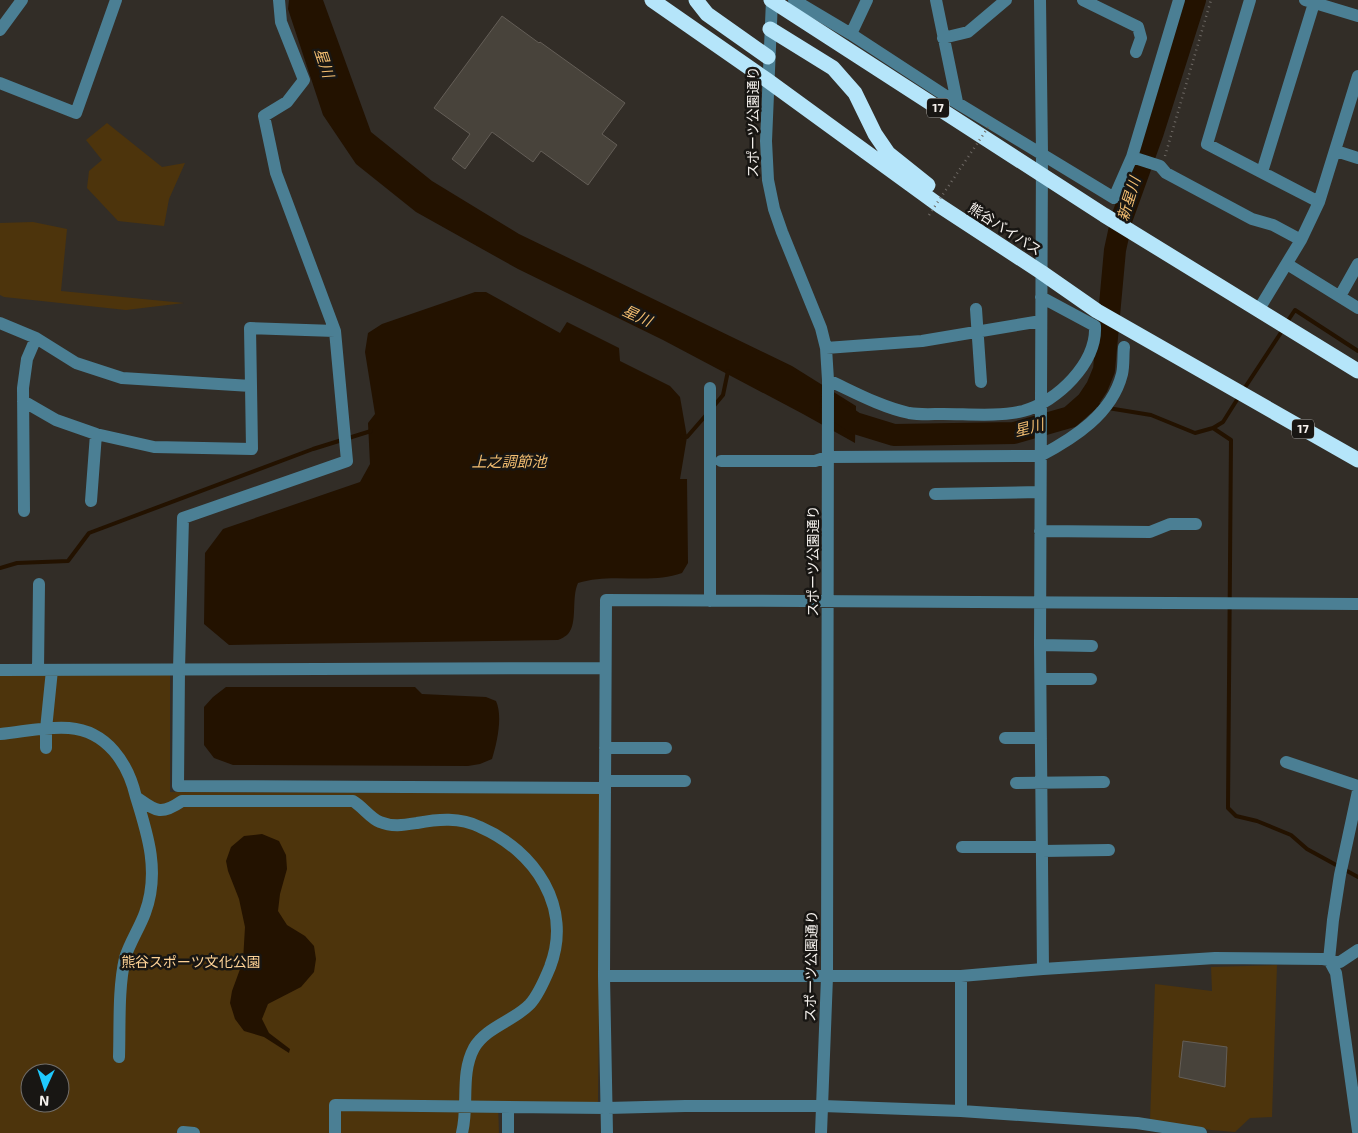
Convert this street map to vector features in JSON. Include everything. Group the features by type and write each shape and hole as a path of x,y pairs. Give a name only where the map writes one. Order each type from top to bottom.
{"highway":[{"name":"熊谷バイパス","path":"652,0 768,80 952,214 1097,311 1358,460"},
{"path":"696,0 707,14 768,57"},
{"name":"17","path":"772,0 1104,215 1358,371"},
{"path":"770,29 833,68 855,93 875,134 888,154 947,199 952,214"}],"street":[{"path":"0,30 22,0"},
{"path":"0,84 76,113 116,0"},
{"path":"279,0 281,22 304,80 287,102 264,116 276,173 335,331 347,461 183,518 178,786 605,784 685,781"},
{"name":"スポーツ公園通り","path":"772,0 768,57 766,141 768,180 774,209 821,328 826,348 828,380 827,977 821,1133"},
{"path":"794,0 852,34 956,102 1114,198 1132,158 1178,0"},
{"path":"852,34 867,0"},
{"path":"936,0 956,102"},
{"path":"943,38 968,32 1006,0"},
{"path":"1040,0 1042,153 1040,679 1043,969"},
{"path":"1083,0 1138,27 1141,38 1136,52"},
{"path":"1250,0 1207,144 1319,202"},
{"path":"1262,172 1311,1 1358,16"},
{"path":"1259,309 1301,240 1319,202 1358,76"},
{"path":"1336,151 1358,158"},
{"path":"1132,158 1161,165 1166,173 1244,215 1273,225 1301,240"},
{"path":"1287,264 1358,308"},
{"path":"1340,296 1358,264"},
{"path":"828,380 893,409 912,414 992,415 1024,411 1058,393 1072,381 1086,361 1095,338 1094,326 1041,297"},
{"path":"976,309 981,382"},
{"path":"826,348 922,341 1041,321"},
{"path":"0,323 36,338 76,362 122,378 251,386"},
{"path":"23,401 56,420 96,434 154,447 252,449 250,328 335,331"},
{"path":"24,511 23,401 27,359 36,338"},
{"path":"722,461 815,461 827,452 1040,456 1067,442 1100,414 1111,400 1122,374 1124,347"},
{"path":"710,388 710,601"},
{"path":"91,501 96,434"},
{"path":"936,494 1040,492"},
{"path":"1040,531 1150,532 1170,524 1196,524"},
{"path":"38,670 40,584"},
{"path":"607,1133 604,976 604,668 606,600 1358,604"},
{"path":"1040,646 1092,646"},
{"path":"0,670 604,668"},
{"path":"46,748 52,670"},
{"path":"1040,679 1092,679"},
{"path":"0,734 68,728 86,731 99,738 120,756 133,784 148,835 153,861 151,889 146,910 126,956 122,978 119,1057"},
{"path":"1005,738 1041,738"},
{"path":"604,748 666,748"},
{"path":"1286,762 1358,786"},
{"path":"1016,783 1104,782"},
{"path":"1358,792 1340,875 1333,920 1330,960 1336,974 1358,1131"},
{"path":"136,797 151,807 166,811 182,801 353,801 362,806 379,822 387,824 401,826 438,820 456,820 479,826 514,849 531,864 552,900 557,919 557,940 553,960 547,976 531,1003 516,1016 485,1034 476,1045 467,1066 462,1133"},
{"path":"962,847 1109,850"},
{"path":"604,976 961,976 1215,958 1330,960 1340,962 1358,950"},
{"path":"961,976 961,1112"},
{"path":"335,1133 335,1105 606,1108 823,1106 1137,1123 1201,1133"},
{"path":"508,1106 508,1133"},
{"path":"183,1132 194,1133"}],"path":[{"path":"1161,165 1211,0"},
{"path":"929,215 989,126"}],"green space":[{"path":"107,123 162,167 185,163 169,199 164,226 118,221 87,188 89,171 102,160 86,140"},
{"path":"33,222 67,229 61,291 184,303 126,310 4,297 0,295 0,223"},
{"name":"熊谷スポーツ文化公園","path":"170,673 170,792 601,793 598,1102 498,1103 499,1133 0,1133 0,674"},
{"path":"1277,965 1272,1117 1250,1118 1235,1132 1150,1121 1155,984 1212,991 1211,967"}],"water":[{"name":"星川","path":"289,0 323,0 371,132 432,181 519,234 792,366 856,406 855,443 663,340 518,269 416,212 356,164 323,115 288,9"},
{"name":"上之調節池","path":"475,292 486,292 560,333 567,322 619,348 620,361 670,386 680,397 687,437 680,479 687,479 688,563 682,573 657,578 604,578 578,583 573,624 567,635 558,640 229,645 204,624 205,553 223,529 360,482 370,464 368,423 375,414 365,352 368,333 382,324"},
{"path":"226,687 415,687 422,694 486,697 496,701 498,707 497,738 492,759 468,766 233,765 214,758 204,745 204,707"},
{"path":"262,834 279,841 286,855 287,869 280,894 278,911 287,925 305,936 314,946 316,959 314,972 301,987 268,1004 262,1019 269,1033 290,1049 289,1053 264,1037 244,1031 235,1019 230,1003 232,991 243,961 245,927 239,899 226,861 231,847 244,836"}],"building":[{"path":"502,16 625,103 602,134 617,145 588,185 541,151 533,162 492,132 465,169 452,159 470,134 434,108"},
{"path":"1183,1041 1227,1047 1225,1087 1179,1077"}],"waterway":[{"name":"新星川","path":"830,406 855,423 894,435 1014,433 1070,417 1087,402 1097,387 1104,370 1115,250 1122,218 1153,132 1195,0"},
{"path":"1287,322 1295,310 1358,351"},
{"path":"1244,389 1284,328"},
{"path":"713,407 723,395 728,371"},
{"path":"1108,408 1151,415 1195,433 1213,428 1223,422 1240,395"},
{"path":"1087,402 1102,406"},
{"path":"682,436 687,437 707,414"},
{"path":"1213,428 1231,440 1228,808 1236,816 1257,821 1291,835 1307,849 1358,877"},
{"path":"0,568 17,563 68,561 89,533 313,449 371,431"}]}
